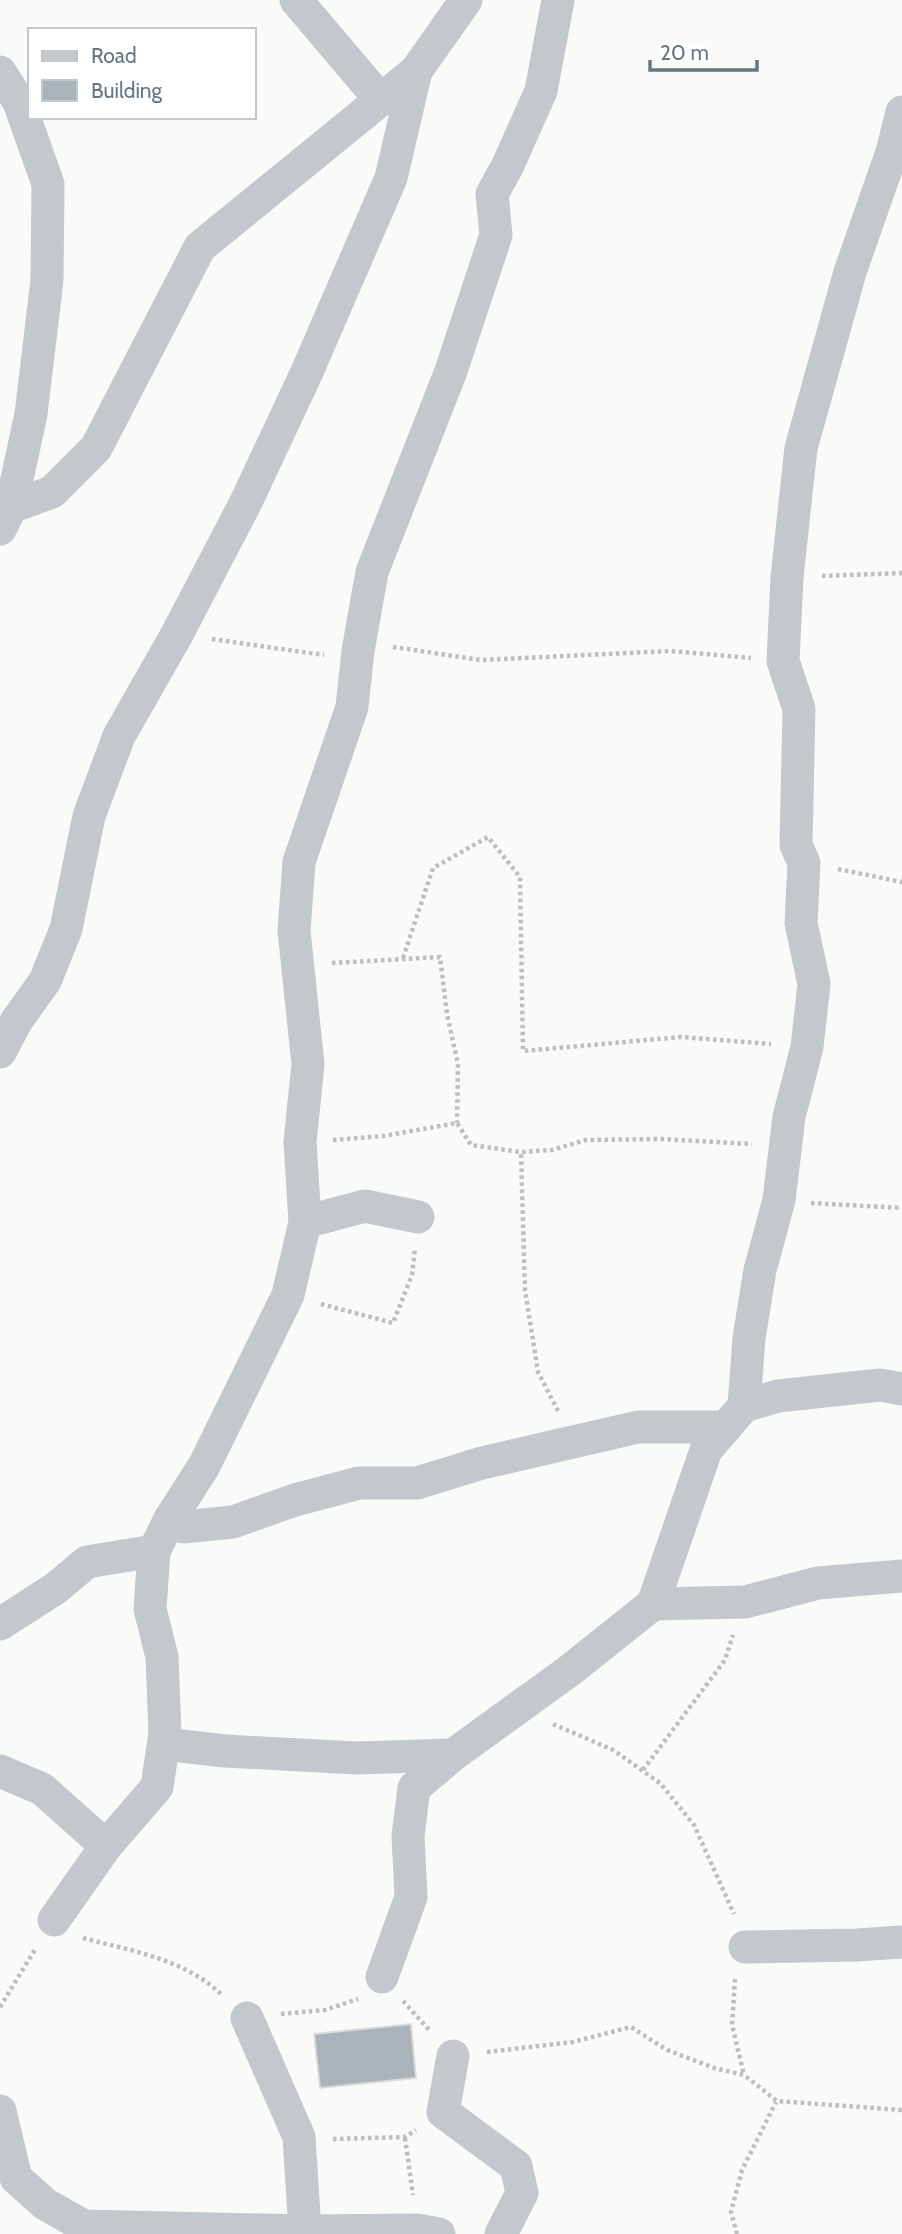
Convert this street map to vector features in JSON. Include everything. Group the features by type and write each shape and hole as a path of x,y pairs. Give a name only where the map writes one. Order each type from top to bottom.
{"street":[{"path":"296,0 379,98"},
{"path":"4,513 52,492 96,448 200,247 415,71 466,0"},
{"path":"54,1920 106,1846 157,1787 165,1733 162,1657 150,1609 154,1551 170,1519 204,1466 288,1294 305,1222 300,1142 308,1064 294,931 299,862 352,707 358,651 372,572 451,371 496,235 492,194 508,167 541,91 558,0"},
{"path":"0,1052 9,1016 45,981 66,929 89,816 118,736 176,636 246,504 391,178 415,71"},
{"path":"0,72 19,102 48,184 47,280 32,414 4,513"},
{"path":"382,1977 411,1897 408,1836 414,1787 453,1755 569,1671 653,1604 706,1450 735,1416 760,1270 779,1200 789,1117 807,1047 814,984 801,923 804,863 796,845 799,709 783,661 787,577 802,448 850,272 897,153 902,112"},
{"path":"305,1222 365,1206 418,1217"},
{"path":"170,1519 183,1527 233,1522 295,1500 359,1483 416,1483 482,1463 638,1427 735,1416 778,1396 880,1385 902,1388"},
{"path":"0,1624 55,1588 87,1562 154,1551"},
{"path":"653,1604 745,1602 818,1583 902,1576"},
{"path":"164,1744 225,1751 356,1758 453,1755"},
{"path":"0,1771 42,1789 106,1846"},
{"path":"745,1947 902,1942"},
{"path":"247,2018 299,2137 305,2231"},
{"path":"453,2056 443,2112 516,2166 522,2193 501,2234"},
{"path":"0,2110 16,2178 45,2204 84,2226 425,2233"}],"path":[{"path":"787,577 902,573"},
{"path":"176,636 340,657 375,644 481,660 671,651 783,661"},
{"path":"403,958 433,868 488,837 520,877 523,1051 681,1037 807,1047"},
{"path":"804,863 902,882"},
{"path":"297,964 440,957 447,1014 458,1064 457,1123 471,1145 520,1152 552,1150 586,1140 661,1139 785,1146"},
{"path":"300,1142 383,1136 457,1123"},
{"path":"520,1152 525,1290 538,1371 573,1442"},
{"path":"779,1200 902,1208"},
{"path":"288,1294 393,1323 412,1275 418,1217"},
{"path":"643,1770 725,1660 745,1602"},
{"path":"522,1705 552,1723 613,1750 643,1770 660,1783 694,1825 732,1908 745,1947 734,1981 732,2025 744,2075"},
{"path":"0,2007 54,1920 83,1938 174,1962 211,1984 247,2018 325,2010 362,1997 382,1977 453,2056 573,2042 631,2027 667,2050 713,2068 744,2075 777,2101 902,2110"},
{"path":"737,2234 731,2213 742,2170 777,2101"},
{"path":"299,2137 405,2137 443,2112"},
{"path":"405,2137 425,2233"}],"building":[{"path":"411,2024 416,2078 320,2088 314,2034"}]}
